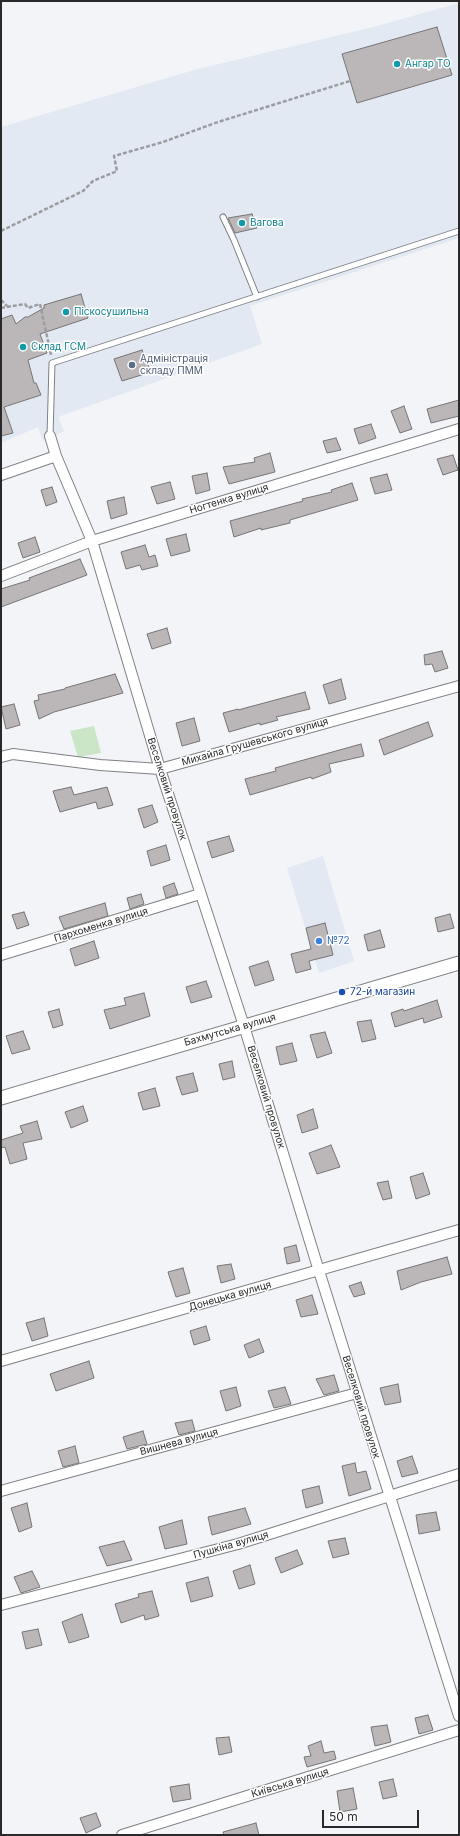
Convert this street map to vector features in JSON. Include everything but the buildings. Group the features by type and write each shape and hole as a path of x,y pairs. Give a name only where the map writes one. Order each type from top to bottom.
{"street":[{"name":"Ногтенка вулиця","path":"1,576 92,541 459,429"},
{"name":"Веселковий провулок","path":"50,436 56,456 92,541 160,769 244,1026 357,1393 459,1716"},
{"path":"1,475 56,456"},
{"name":"Михайла Грушевського вулиця","path":"1,757 13,754 100,765 160,769 459,686"},
{"name":"Пархоменка вулиця","path":"1,955 200,894"},
{"name":"Бахмутська вулиця","path":"1,1098 459,963"},
{"name":"Донецька вулиця","path":"1,1361 459,1230"},
{"name":"Вишнева вулиця","path":"1,1490 357,1393"},
{"name":"Пушкіна вулиця","path":"1,1605 238,1544 459,1474"},
{"name":"Київська вулиця","path":"122,1835 459,1730"}],"lane":[{"path":"223,217 257,297"},
{"path":"50,436 52,364 459,231"}],"path":[{"path":"1,231 83,191 94,181 117,171 114,156 163,142 218,122 350,81"},
{"path":"1,300 8,307"},
{"path":"1,308 24,304 28,308 40,304 48,336 52,364"}],"shaded area":[{"name":"Склад ГСМ","path":"459,3 459,238 250,306 262,344 58,417 64,431 43,441 38,427 1,443 1,127 194,70 373,27"},
{"path":"323,856 354,961 319,973 287,868"}],"green space":[{"path":"94,726 101,753 78,757 70,731"}],"place":[{"name":"Ангар ТО","path":"397,64"},
{"name":"Вагова","path":"242,223"},
{"name":"Піскосушильна","path":"66,312"},
{"name":"Склад ГСМ","path":"23,347"},
{"name":"Адміністрація складу ПММ","path":"132,365"},
{"name":"№72","path":"319,941"},
{"name":"72-й магазин","path":"342,992"}]}
